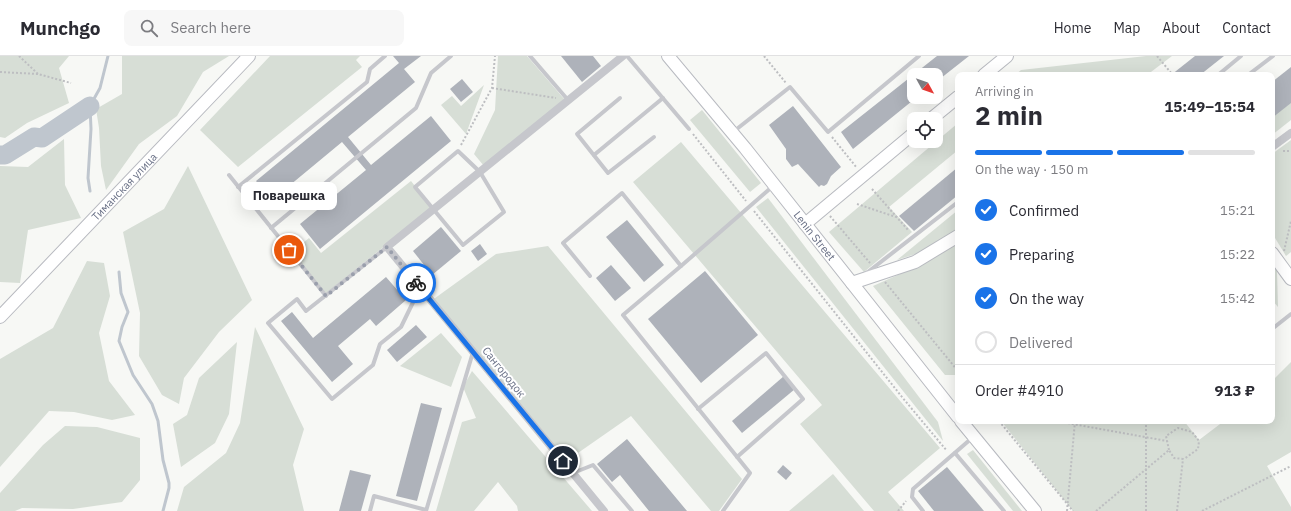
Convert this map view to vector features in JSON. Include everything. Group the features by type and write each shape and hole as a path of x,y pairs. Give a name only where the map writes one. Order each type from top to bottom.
{"street":[{"name":"Тиманская улица","path":"0,317 249,56"},
{"path":"387,247 622,56"},
{"name":"Lenin Street","path":"668,56 732,132 955,411"},
{"path":"988,72 1007,56"},
{"path":"940,112 955,99"},
{"path":"1275,145 1291,133"},
{"path":"805,224 907,139"},
{"path":"852,283 876,271 915,262 955,238"},
{"name":"Сангородок","path":"387,247 604,511"},
{"path":"1275,257 1291,279"},
{"path":"963,424 1035,511"}],"lane":[{"path":"238,187 367,82 370,68 385,56"},
{"path":"271,228 416,108 431,73 451,56"},
{"path":"530,56 568,100"},
{"path":"627,56 689,129"},
{"path":"732,132 790,87 828,132 919,56"},
{"path":"1222,72 1241,56"},
{"path":"1252,72 1273,56"},
{"path":"620,98 577,134 608,173 654,137"},
{"path":"594,155 663,98"},
{"path":"458,150 480,172 504,212 463,245 415,186 458,150"},
{"path":"229,175 326,296"},
{"path":"723,511 750,473 623,315 774,185"},
{"path":"590,276 563,243 622,193 681,266"},
{"path":"876,271 914,236 955,204"},
{"path":"387,247 306,311 296,299 268,323 332,399 373,365 380,344 401,327 420,287"},
{"path":"1275,327 1291,314"},
{"path":"370,511 374,496 426,510 473,351"},
{"path":"698,409 766,353 803,398 737,457"},
{"path":"923,511 914,500 912,494 913,489 974,437"},
{"path":"953,455 1004,511"},
{"path":"573,474 593,465 632,511"}],"path":[{"path":"19,56 38,74"},
{"path":"458,150 492,88 494,56"},
{"path":"764,56 790,87"},
{"path":"1157,56 1170,72"},
{"path":"0,72 38,74 71,83"},
{"path":"492,88 568,100"},
{"path":"689,129 902,397 953,455"},
{"path":"828,132 863,176"},
{"path":"872,188 914,236"},
{"path":"857,204 897,217"},
{"path":"823,208 955,367"},
{"path":"1281,265 1291,221"},
{"path":"1002,424 1073,511"},
{"path":"1067,511 1075,424 1167,441"},
{"path":"1146,424 1146,511"},
{"path":"1178,428 1192,432 1199,441 1198,449 1184,459 1174,458 1168,450 1166,436 1178,428"},
{"path":"1096,511 1168,450"},
{"path":"1177,511 1184,459"},
{"path":"1202,511 1291,466"},
{"path":"898,511 912,494"}],"shaded area":[{"path":"0,56 69,56 59,68 69,103 27,123 5,138 0,137"},
{"path":"122,56 229,56 203,72 177,116 139,144 106,190 101,166 99,128 96,109 122,94"},
{"path":"270,56 360,56 356,60 362,67 238,167 200,130"},
{"path":"498,56 527,56 565,100 484,166 474,154 495,110"},
{"path":"1146,56 1172,56 1151,72 1019,72 1021,70"},
{"path":"484,85 466,134 441,105 452,96 461,106"},
{"path":"1291,100 1291,120 1275,133 1275,112"},
{"path":"702,110 761,183 750,192 690,120"},
{"path":"955,126 955,152 889,207 912,232 864,272 829,232 928,148 943,148 943,136"},
{"path":"64,139 65,185 81,218 28,230 20,283 0,282 0,166 28,167"},
{"path":"1291,140 1291,252 1286,256 1275,238 1275,152"},
{"path":"681,142 940,448 888,492 904,511 874,511 800,424 822,405 633,182"},
{"path":"188,166 252,300 219,332 184,378 179,404 162,395 139,356 140,313 123,232 164,209"},
{"path":"411,181 432,208 325,294 292,252 309,238 321,253"},
{"path":"768,198 938,422 943,441 756,207"},
{"path":"955,212 955,231 925,251 897,260"},
{"path":"955,244 955,375 945,375 873,286 918,266"},
{"path":"548,246 742,479 719,511 711,511 631,416 565,462 431,301 496,254"},
{"path":"87,261 104,263 110,296 99,333 109,381 135,415 112,420 74,412 49,411 0,467 0,359 53,328"},
{"path":"1275,269 1277,271 1278,307 1275,304"},
{"path":"255,327 304,429 293,465 304,511 177,511 184,487 226,453 240,423"},
{"path":"441,333 462,357 451,387 400,366"},
{"path":"237,342 229,414 215,443 181,467 173,424 187,415 199,378"},
{"path":"1291,362 1291,452 1267,466 1291,507 1291,511 1073,511 1003,424 1186,424 1199,440 1220,424 1275,424 1275,378"},
{"path":"472,371 592,511 518,511 517,506 498,482 474,511 436,511 462,422 476,418 463,387"},
{"path":"65,426 97,427 140,438 140,480 122,502 73,509 22,508 15,511 0,511 0,493 43,445"},
{"path":"973,450 1022,511 1013,511 967,454"},
{"path":"833,474 864,511 789,511"}],"building":[{"path":"393,56 421,56 404,69 415,82 348,137 371,165 431,116 451,141 320,249 300,224 366,170 342,142 272,200 256,181 399,63"},
{"path":"561,56 593,56 601,66 582,82"},
{"path":"937,56 969,56 943,76 943,68 922,68"},
{"path":"1195,56 1224,56 1204,72 1175,72"},
{"path":"1291,67 1291,103 1275,116 1275,80"},
{"path":"462,79 473,92 461,102 450,89"},
{"path":"907,80 907,104 908,104 853,149 841,132"},
{"path":"793,106 841,167 831,176 827,184 824,186 821,185 819,187 798,164 792,167 786,159 786,149 769,125"},
{"path":"955,169 955,197 914,231 899,216"},
{"path":"627,220 664,265 644,282 606,237"},
{"path":"441,227 461,251 432,275 413,251"},
{"path":"480,244 487,254 478,261 471,251"},
{"path":"611,265 631,288 615,301 596,278"},
{"path":"705,271 758,335 701,383 648,319"},
{"path":"386,277 406,300 376,326 370,319 338,346 353,364 332,382 281,321 292,312 313,338"},
{"path":"416,325 427,337 397,362 387,350"},
{"path":"784,376 795,389 742,433 732,421"},
{"path":"421,403 442,408 417,501 396,496"},
{"path":"627,439 687,511 649,511 620,475 612,482 597,464"},
{"path":"783,465 792,473 786,480 777,472"},
{"path":"947,467 984,511 934,511 918,491"},
{"path":"350,470 371,475 361,511 339,511"}],"waterway":[{"path":"90,191 88,178 91,129 90,106 100,88 108,56"},
{"path":"0,155 5,155 34,137 42,138 90,106"},
{"path":"119,272 121,293 128,312 122,327 119,341 133,375 152,404 158,421 163,460 169,483 163,511"}],"way so far":[{"path":"289,250 326,296 387,247 416,283"}],"place":[{"name":"Поварешка","path":"289,250"}],"route":[{"path":"416,283 563,461"}]}
